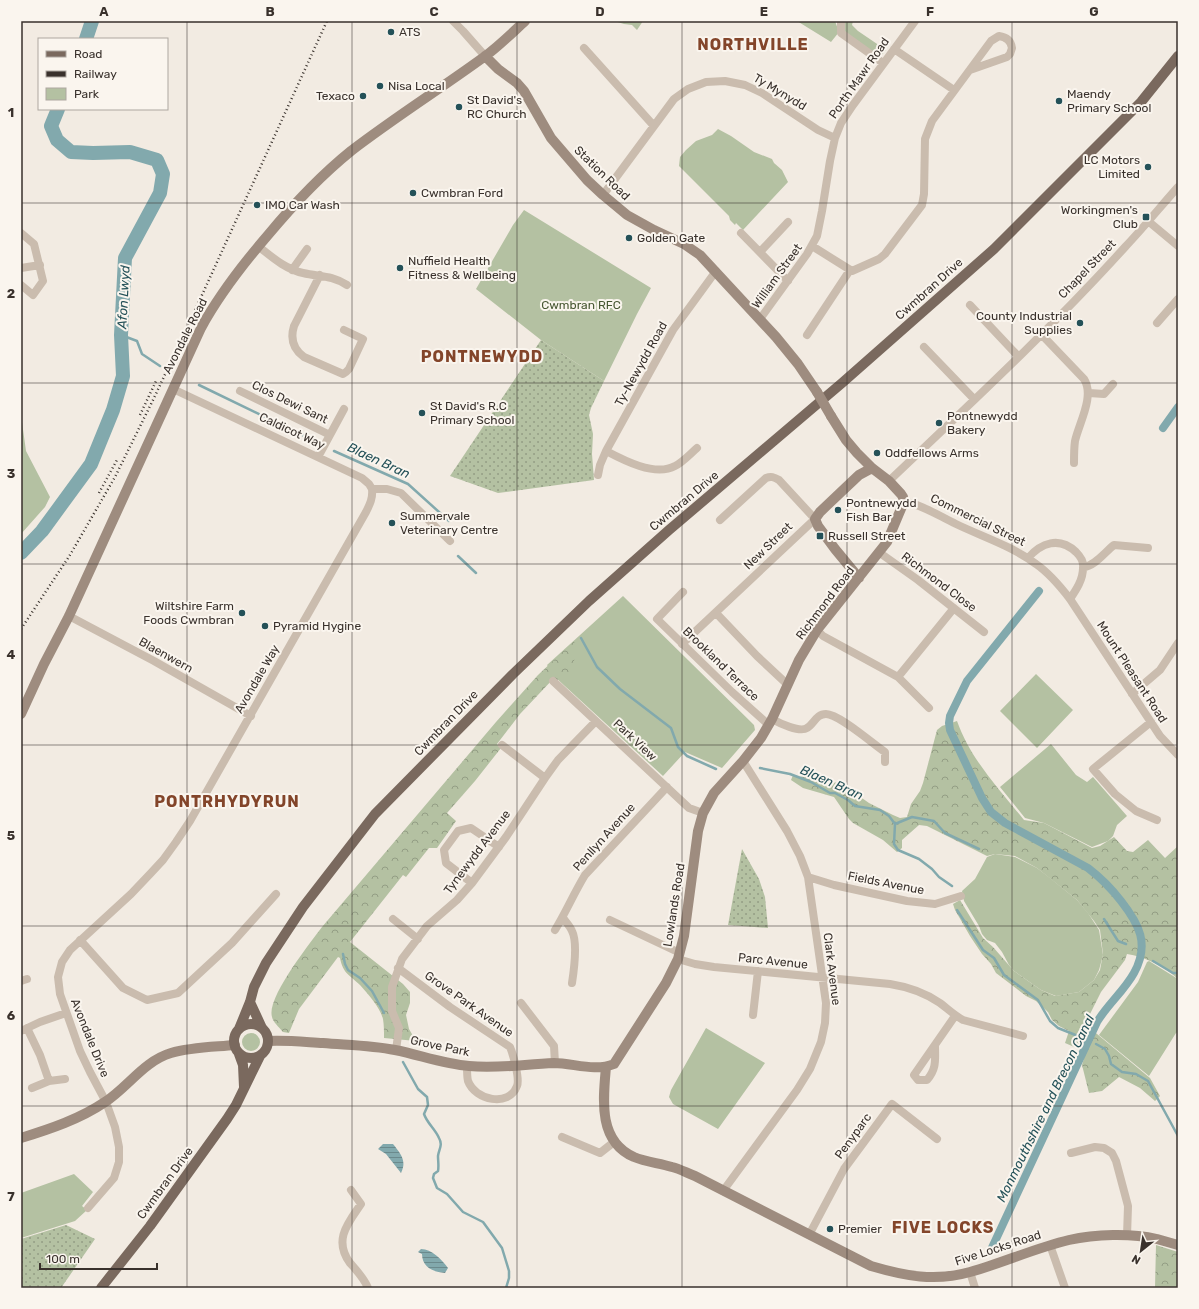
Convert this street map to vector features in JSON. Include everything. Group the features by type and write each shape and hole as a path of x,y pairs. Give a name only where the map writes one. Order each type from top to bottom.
{"main road":[{"name":"Cwmbran Drive","path":"239,1029 250,1002 254,987 266,963 303,907 380,808 513,674 589,601 668,530 842,383 994,249 1141,102 1178,56"},
{"path":"237,1049 243,1056 252,1058 260,1056 266,1049 268,1041 265,1032 250,1002"},
{"path":"244,1089 243,1065 234,1039 239,1029 244,1026 250,1024 257,1025 262,1028"},
{"name":"Cwmbran Drive","path":"101,1288 150,1226 227,1119 260,1056"}],"street":[{"name":"Station Road","path":"453,21 498,69 517,83 524,91 551,138 571,162 603,195 637,221 693,249 716,271 760,319 798,364 846,440 872,468"},
{"name":"Avondale Road","path":"21,714 44,664 69,616 201,328 223,292 258,246 306,192 350,152 485,56 525,21"},
{"path":"841,21 841,34 883,63"},
{"name":"Porth Mawr Road","path":"812,246 819,228 835,138 844,117 915,21"},
{"path":"812,246 852,271 879,259 885,254 922,205 924,194 925,145 928,130 938,111 993,39 997,36 1002,36 1010,42 1011,50 1007,57 970,70"},
{"path":"584,48 654,126"},
{"path":"894,49 954,90"},
{"name":"Ty Mynydd","path":"603,195 674,100 688,89 706,82 725,81 754,88 818,130 835,138"},
{"name":"Chapel Street","path":"888,481 1041,334 1100,274 1178,187"},
{"path":"1148,221 1178,246"},
{"path":"760,252 788,222"},
{"path":"21,233 34,244 43,281 33,295 21,285"},
{"path":"740,233 788,281"},
{"path":"258,246 281,264 292,270 330,277 347,285"},
{"name":"William Street","path":"760,319 812,246"},
{"path":"292,270 307,249"},
{"path":"21,268 40,265"},
{"path":"807,335 850,270"},
{"name":"Ty-Newydd Road","path":"598,475 600,465 606,451 673,330 716,271"},
{"path":"320,275 294,326 293,344 299,353 304,357 343,374 349,369 363,339 344,330"},
{"path":"1157,323 1178,299"},
{"path":"970,305 1018,356"},
{"path":"1041,334 1084,379 1088,387 1089,393 1075,441 1074,463"},
{"path":"924,347 974,399"},
{"path":"1089,393 1104,394 1113,384"},
{"name":"Caldicot Way","path":"173,389 362,478 369,484 372,490"},
{"name":"Clos Dewi Sant","path":"240,392 330,435"},
{"path":"318,457 344,409"},
{"path":"606,451 635,464 663,470 675,466 697,448"},
{"path":"872,468 901,494 903,501"},
{"name":"New Street","path":"682,644 815,519 820,512 859,475 872,468"},
{"path":"720,520 766,478 772,476 779,480 815,519 818,526 835,549 859,578"},
{"path":"372,490 387,489 401,493 450,541"},
{"name":"Avondale Way","path":"150,874 163,860 190,821 251,716 366,512 372,499 372,490"},
{"name":"Richmond Road","path":"743,761 761,738 771,722 799,660 817,630 880,553 887,542 903,501"},
{"name":"Commercial Street","path":"903,501 915,504 1007,546 1028,558 1053,579 1070,599"},
{"path":"1028,558 1037,549 1049,544 1060,543 1068,546 1078,554 1084,567 1079,583 1070,599"},
{"path":"1084,567 1090,565 1114,544 1148,548"},
{"name":"Richmond Close","path":"880,553 918,580 984,632"},
{"name":"Brookland Terrace","path":"683,592 657,619 732,692 771,722 802,730 807,728 820,715 826,714 834,716 842,720 885,752 885,762"},
{"name":"Mount Pleasant Road","path":"1070,599 1160,736 1178,755"},
{"path":"898,677 954,608"},
{"path":"716,613 757,656 788,685"},
{"name":"Blaenwern","path":"69,616 154,661 251,716"},
{"path":"817,630 830,639 898,677 929,708"},
{"path":"1132,694 1160,670 1178,643"},
{"name":"Park View","path":"554,681 690,808 703,813"},
{"name":"Tynewydd Avenue","path":"396,1050 399,1028 392,1011 392,986 402,959 427,926 457,900 472,883 499,847 558,760 596,720"},
{"path":"1151,722 1093,769 1115,794 1136,811 1157,820"},
{"path":"502,745 545,778"},
{"name":"Lowlands Road","path":"606,1067 614,1064 620,1056 666,983 679,956 684,936 698,831 703,813 714,793 743,761"},
{"name":"Clark Avenue","path":"723,1191 797,1090 810,1069 821,1042 825,1023 826,1003 808,877 800,856 786,831 743,761"},
{"name":"Penllyn Avenue","path":"555,930 563,918 585,875 667,786"},
{"path":"472,883 446,863 444,850 458,831 471,828 499,847"},
{"name":"Avondale Drive","path":"88,1208 114,1178 119,1162 119,1147 115,1128 106,1102 80,1051 66,1013 60,994 58,977 62,962 70,950 131,894 150,874"},
{"name":"Fields Avenue","path":"808,877 834,885 907,901 935,904 961,896"},
{"path":"80,940 123,988 147,1000 178,993 232,943 276,894"},
{"path":"563,918 573,932 575,959 572,982"},
{"path":"393,919 418,938"},
{"name":"Parc Avenue","path":"610,920 695,964 890,984 906,987 922,992 941,1004 955,1016 963,1020 1023,1036"},
{"name":"Grove Park Avenue","path":"398,968 450,1007 510,1047 514,1056 518,1084 515,1091 506,1098 495,1100 482,1096 473,1089 468,1081 467,1066"},
{"path":"753,1015 758,971"},
{"path":"521,1003 554,1046 555,1063"},
{"path":"49,1081 40,1055 24,1029 66,1013"},
{"path":"935,1045 955,1016"},
{"name":"Grove Park","path":"268,1041 372,1046 467,1066 515,1066 555,1063 606,1067"},
{"path":"21,1138 79,1116 106,1102 154,1061 170,1053 190,1049 237,1049"},
{"path":"562,1137 600,1152 614,1142 606,1126 603,1100 606,1067"},
{"path":"32,1088 49,1081 65,1079"},
{"name":"Penyparc","path":"809,1234 844,1169 892,1104 937,1139"},
{"name":"Five Locks Road","path":"614,1142 624,1152 634,1157 673,1167 695,1176 871,1266 895,1273 937,1278 959,1275 1050,1245 1097,1236 1127,1236 1157,1239 1178,1245"},
{"path":"1071,1153 1095,1147 1104,1148 1112,1153 1116,1162 1128,1206 1127,1236"},
{"path":"351,1190 361,1204 343,1234 343,1248 345,1255 363,1278 368,1288"},
{"path":"1050,1245 1065,1288"},
{"path":"970,1272 975,1288"}],"green space":[{"path":"614,21 643,21 637,30 632,25"},
{"path":"797,21 835,21 839,32 831,42"},
{"path":"845,21 853,21 852,25 858,31 886,50 880,57 844,32 842,28"},
{"path":"718,129 754,152 772,159 774,163 782,170 788,182 743,230 736,223 735,225 730,220 729,216 679,166 680,157 686,150 696,141 712,135"},
{"name":"Cwmbran RFC","path":"524,210 651,288 604,381 541,340 476,289 513,225"},
{"path":"541,340 604,381 589,415 593,434 592,454 594,480 498,493 450,476"},
{"path":"21,415 26,451 50,497 45,507 21,534"},
{"path":"623,596 754,725 755,730 722,768 685,752 663,776 555,677 547,665"},
{"path":"574,641 577,651 567,680 558,680 554,678 520,714 497,744 501,748 447,813 456,821 437,848 429,848 406,877 403,875 350,942 403,984 410,992 410,1003 406,1015 409,1029 416,1041 384,1038 383,1019 379,1010 360,985 347,974 343,968 340,958 338,957 299,1009 289,1033 283,1032 272,1017 272,1008 276,997 291,970 322,927 496,722 538,675"},
{"path":"1036,674 1073,710 1037,748 1000,711"},
{"path":"957,721 970,749 986,774 1024,820 1044,823 1092,848 1100,846 1114,837 1127,851 1133,852 1148,840 1165,858 1178,846 1178,979 1167,970 1154,963 1134,955 1127,954 1125,960 1101,992 1085,1024 1150,1078 1160,1096 1155,1101 1140,1088 1119,1077 1102,1091 1089,1093 1082,1065 1086,1052 1065,1043 1069,1031 1059,1026 1052,1020 1048,1012 1036,1001 1026,996 996,973 970,936 953,904 960,900 983,938 1014,971 1041,990 1055,996 1079,992 1094,980 1100,970 1103,954 1100,930 1077,900 1037,868 1015,856 995,854 987,856 927,826 919,825 902,840 902,848 897,852 883,840 853,823 834,797 803,788 791,780 793,775 800,777 809,774 818,779 832,783 839,782 869,803 900,818 907,817 911,804 920,791 923,783 937,730 942,726"},
{"path":"1051,744 1076,775 1087,782 1093,777 1127,816 1117,825 1113,836 1108,841 1092,847 1044,823 1025,818 1000,787"},
{"path":"742,849 759,879 765,897 768,928 728,925"},
{"path":"995,854 1015,857 1037,868 1077,900 1099,930 1103,955 1099,970 1094,980 1079,992 1056,996 1041,990 1014,971 995,943 987,940 982,934 964,901 962,891 975,879 987,857"},
{"path":"1149,961 1178,979 1178,1032 1149,1076 1099,1035 1138,982 1147,962"},
{"path":"706,1028 765,1063 718,1129 673,1104 669,1097 671,1090"},
{"path":"251,1033 257,1036 260,1042 257,1048 251,1051 245,1048 242,1042 245,1036"},
{"path":"74,1174 93,1192 82,1206 87,1210 75,1221 21,1238 21,1193"},
{"path":"66,1225 95,1239 61,1288 21,1288 21,1239"},
{"path":"1156,1245 1178,1252 1178,1288 1155,1288"}],"water":[{"path":"383,1144 393,1144 401,1154 403,1169 401,1173 386,1154 378,1149"},
{"path":"421,1249 425,1249 433,1253 439,1258 448,1268 445,1273 432,1270 426,1265 422,1259 422,1254 418,1252"}],"waterway":[{"name":"Afon Lwyd","path":"86,38 92,21"},
{"name":"Afon Lwyd","path":"21,553 42,531 91,464 113,410 123,376 121,335 125,258 160,193 163,174 157,160 130,152 71,152 57,140 51,126 58,110"},
{"name":"Blaen Bran","path":"121,335 137,341 142,354 160,366"},
{"name":"Blaen Bran","path":"199,385 315,441"},
{"name":"Monmouthshire and Brecon Canal","path":"1163,428 1178,407"},
{"name":"Blaen Bran","path":"334,451 408,484 449,521"},
{"name":"Blaen Bran","path":"458,556 476,573"},
{"name":"Monmouthshire and Brecon Canal","path":"990,1252 1097,1022 1130,980 1139,963 1142,944 1133,918 1110,887 1102,879 1088,868 1005,823 991,812 982,798 950,730 950,716 967,681 1039,591"},
{"name":"Blaen Bran","path":"581,638 597,667 620,689 671,728 678,747 687,756 716,769"},
{"name":"Blaen Bran","path":"760,768 790,774 811,782 830,793 835,793 848,800 855,806 880,810 889,816 895,824 894,844 898,850 919,859 932,869 939,877 952,886"},
{"path":"895,824 912,817 934,821 945,833 979,849"},
{"name":"Blaen Bran","path":"957,910 983,950 994,958 1004,975 1038,1000 1050,1021 1058,1028 1078,1036"},
{"path":"1104,919 1118,941 1126,944"},
{"path":"343,954 348,970 360,978 372,991 384,1013"},
{"path":"1153,961 1173,973 1178,973"},
{"name":"Blaen Bran","path":"1096,1044 1105,1049 1111,1064 1122,1072 1136,1074 1148,1081 1178,1136"},
{"path":"403,1062 418,1089 427,1097 428,1105 424,1114 440,1140 441,1145 438,1156 438,1171 434,1174 433,1178 437,1188 447,1194 463,1212 483,1222 502,1248 509,1271 509,1278 506,1288"}],"railway":[{"path":"21,629 70,555 115,477 197,306 327,21"},
{"path":"140,415 157,379"},
{"path":"99,493 118,458"}],"place":[{"name":"ATS","path":"391,32"},
{"name":"Nisa Local","path":"380,86"},
{"name":"Texaco","path":"363,96"},
{"name":"Maendy Primary School","path":"1059,101"},
{"name":"St David's RC Church","path":"459,107"},
{"name":"LC Motors Limited","path":"1148,167"},
{"name":"Cwmbran Ford","path":"413,193"},
{"name":"IMO Car Wash","path":"257,205"},
{"name":"Workingmen's Club","path":"1146,217"},
{"name":"Golden Gate","path":"629,238"},
{"name":"Nuffield Health Fitness & Wellbeing","path":"400,268"},
{"name":"County Industrial Supplies","path":"1080,323"},
{"name":"St David's R.C Primary School","path":"422,413"},
{"name":"Pontnewydd Bakery","path":"939,423"},
{"name":"Oddfellows Arms","path":"877,453"},
{"name":"Pontnewydd Fish Bar","path":"838,510"},
{"name":"Summervale Veterinary Centre","path":"392,523"},
{"name":"Russell Street","path":"820,536"},
{"name":"Wiltshire Farm Foods Cwmbran","path":"242,613"},
{"name":"Pyramid Hygine","path":"265,626"},
{"name":"Premier","path":"830,1229"}],"district":[{"name":"NORTHVILLE","path":"753,44"},
{"name":"PONTNEWYDD","path":"482,356"},
{"name":"PONTRHYDYRUN","path":"227,801"},
{"name":"FIVE LOCKS","path":"943,1227"}]}
